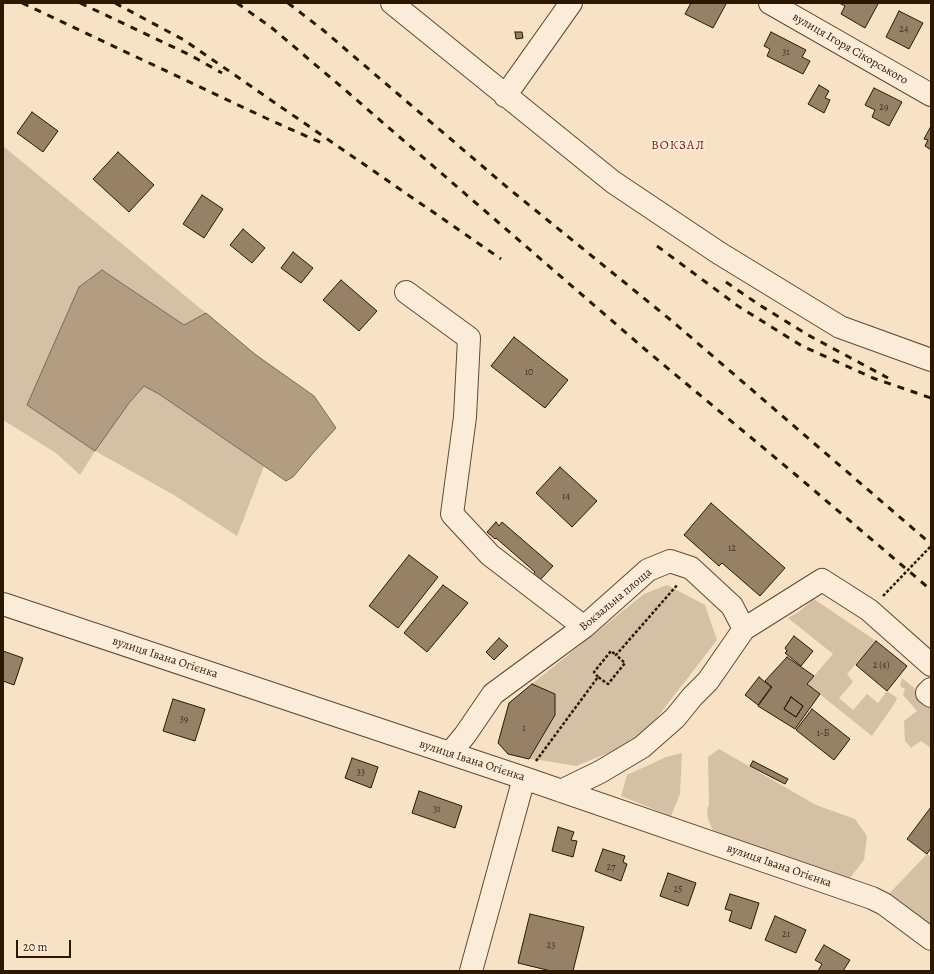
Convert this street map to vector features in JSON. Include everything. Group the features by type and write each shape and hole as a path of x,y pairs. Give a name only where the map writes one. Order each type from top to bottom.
{"street":[{"path":"392,3 613,182 719,253 840,327 931,360"},
{"path":"505,96 571,3"},
{"name":"вулиця Ігоря Сікорського","path":"770,3 931,95"},
{"path":"406,292 469,338 465,417 452,514 490,556 584,627"},
{"name":"Вокзальна площа","path":"450,753 465,735 492,694 584,627 648,570 670,561 691,568 732,606 744,629"},
{"path":"561,791 600,772 642,746 675,718 692,697 708,681 744,629 822,580 868,610 931,665"},
{"name":"вулиця Івана Огієнка","path":"3,604 450,753 530,766 561,791 872,898 884,904 931,939"},
{"path":"931,689 927,693 931,696"},
{"path":"471,971 530,766"}],"path":[{"path":"868,610 931,546"},
{"path":"616,655 679,582 672,582"},
{"path":"611,651 625,663 608,684 598,677 594,672 611,651"},
{"path":"530,766 598,677"},
{"path":"530,766 542,763"}],"shaded area":[{"path":"3,146 206,313 184,325 102,270 79,287 27,405 129,403 144,386 159,394 264,466 237,536 174,495 95,451 80,475 56,453 3,420"},
{"path":"102,270 184,325 206,313 256,355 314,396 336,428 293,477 286,481 159,394 144,386 129,403 95,451 27,405 79,287"},
{"path":"667,585 705,605 717,640 652,724 625,746 576,766 529,759 555,715 555,694 532,684 644,594"},
{"path":"814,599 876,641 847,674 853,682 839,698 853,710 867,694 878,703 887,691 897,698 872,736 807,684 833,654 788,618 800,611"},
{"path":"902,678 931,702 931,748 921,741 911,748 905,741 904,721 917,711 903,695 905,689 900,686"},
{"path":"719,749 816,805 855,819 867,836 864,860 846,883 716,837 708,819 707,810 709,805 708,757"},
{"path":"682,753 680,794 671,816 621,796 627,775 666,757"},
{"path":"927,854 931,856 931,932 886,897"}],"building":[{"path":"691,3 726,4 713,28 685,14"},
{"path":"839,3 878,4 865,28 841,14 845,6"},
{"path":"899,11 923,23 909,49 886,37"},
{"path":"515,32 522,32 523,38 516,39"},
{"path":"771,32 806,50 802,57 810,61 803,74 767,56 770,49 764,46"},
{"path":"819,85 829,91 825,98 830,100 824,113 808,104"},
{"path":"874,88 902,102 889,126 872,117 875,110 865,105"},
{"path":"32,112 58,131 43,152 17,133"},
{"path":"931,126 931,150 925,146 928,140 924,139"},
{"path":"118,152 154,185 129,212 93,179"},
{"path":"202,195 223,209 204,238 183,224"},
{"path":"243,229 265,248 252,263 230,245"},
{"path":"293,252 313,268 301,283 281,268"},
{"path":"341,280 377,311 359,331 323,300"},
{"path":"514,337 568,380 545,408 491,366"},
{"path":"560,467 597,501 572,527 536,493"},
{"path":"711,503 785,568 760,596 722,563 719,566 684,535"},
{"path":"496,522 499,526 502,522 553,566 540,580 533,574 535,572 487,532"},
{"path":"409,555 438,577 398,628 369,606"},
{"path":"443,585 468,603 427,652 404,633"},
{"path":"794,636 813,651 801,666 785,653 787,651 785,648"},
{"path":"499,638 508,646 494,660 486,652"},
{"path":"876,641 907,666 887,691 856,665"},
{"path":"3,651 23,658 14,685 3,681"},
{"path":"787,657 814,676 807,684 820,694 795,729 758,706 772,687 765,681","holes":["791,697 803,706 796,717 784,709"]},
{"path":"759,677 771,687 758,705 745,695"},
{"path":"532,684 555,694 555,715 529,759 508,754 498,743 509,703"},
{"path":"791,697 803,706 796,717 784,709"},
{"path":"173,699 205,709 195,741 163,731"},
{"path":"812,709 850,739 834,760 796,730"},
{"path":"352,758 378,767 371,788 345,778"},
{"path":"753,761 788,779 785,784 750,766"},
{"path":"419,791 462,806 455,828 412,813"},
{"path":"931,807 931,848 927,854 907,839"},
{"path":"558,827 574,832 571,840 577,841 573,857 552,851"},
{"path":"603,849 625,856 623,862 627,864 621,881 595,871"},
{"path":"668,873 696,883 688,906 660,896"},
{"path":"730,894 759,903 751,929 729,921 732,911 725,909"},
{"path":"530,914 584,927 573,971 551,971 518,963"},
{"path":"775,916 806,930 796,953 765,940"},
{"path":"824,945 850,960 843,971 818,971 822,964 815,960"}],"railway":[{"path":"22,3 324,144"},
{"path":"80,3 190,55 222,73"},
{"path":"115,3 184,40 501,259"},
{"path":"237,3 272,28 647,351 931,590"},
{"path":"288,3 323,30 508,188 672,321 931,544"},
{"path":"657,246 738,306 802,346 873,378 931,398"},
{"path":"726,282 808,335 888,378"}],"district":[{"name":"ВОКЗАЛ","path":"678,146"}]}
